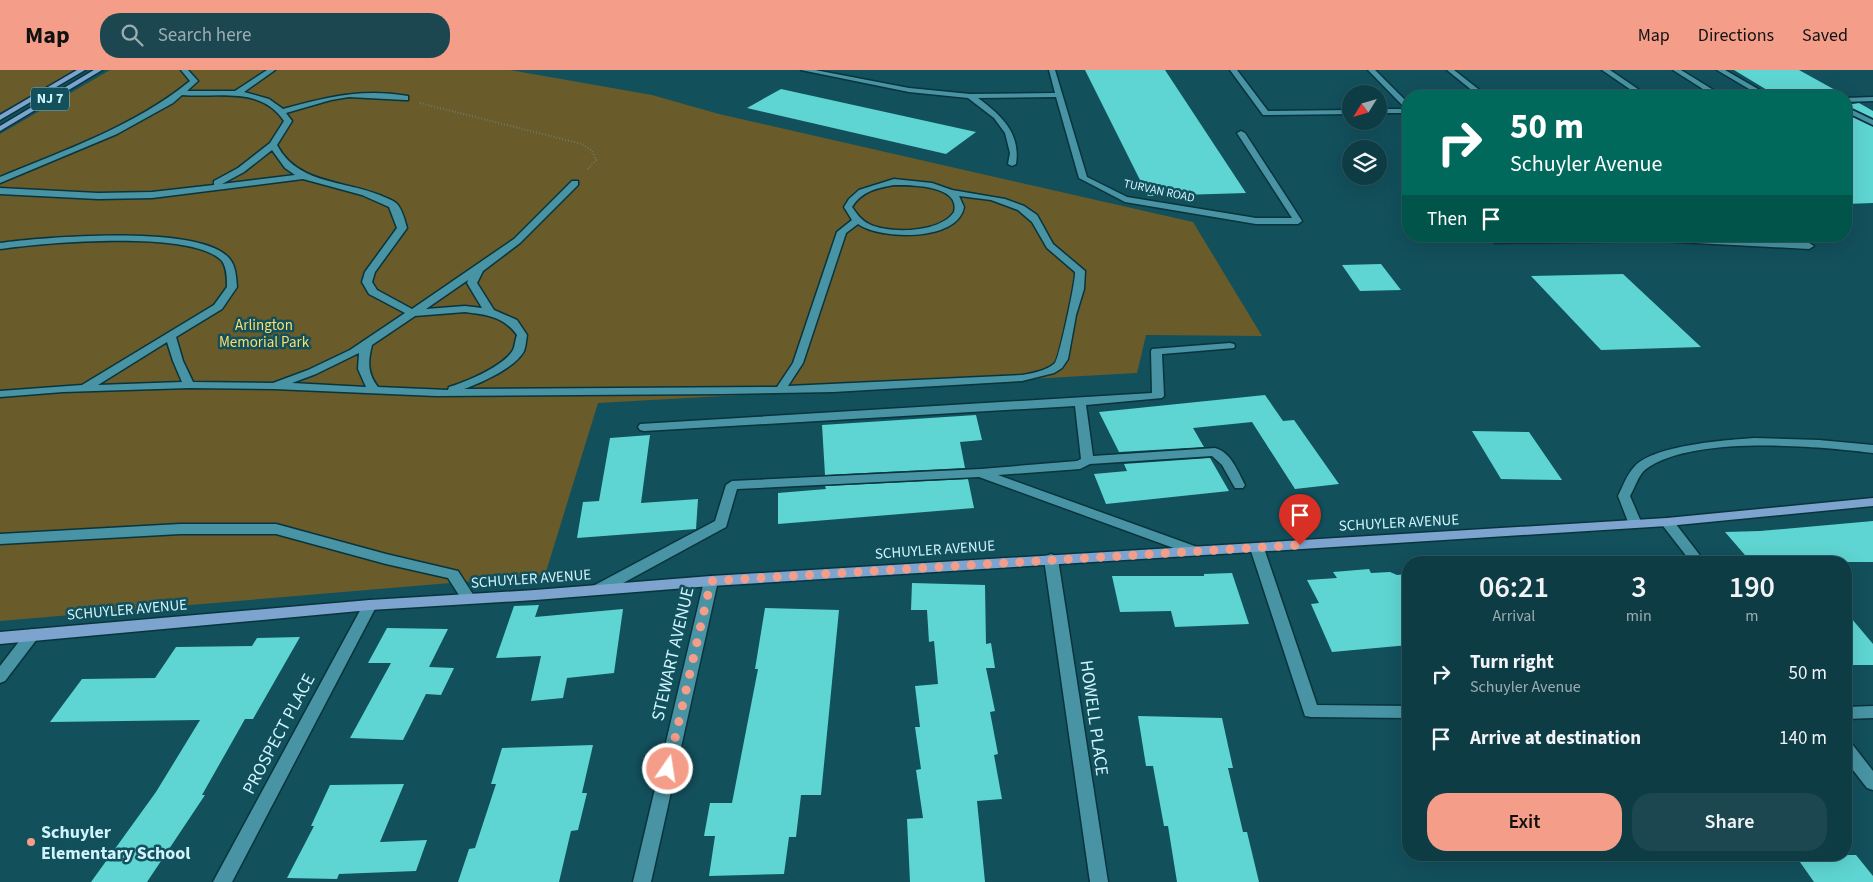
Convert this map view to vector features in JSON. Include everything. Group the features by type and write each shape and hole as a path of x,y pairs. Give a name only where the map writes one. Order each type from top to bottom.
{"main road":[{"name":"NJ 7","path":"0,118 82,70"},
{"name":"NJ 7","path":"0,129 99,70"},
{"name":"SCHUYLER AVENUE","path":"0,638 370,605 1051,559 1667,522 1873,502"}],"street":[{"path":"0,180 114,132 183,92 194,81 184,70"},
{"path":"237,93 272,70"},
{"path":"804,70 909,90 970,96 1058,95"},
{"name":"TURVAN ROAD","path":"1052,70 1083,178 1125,199 1256,222 1298,221 1241,133"},
{"path":"1233,70 1266,113 1342,112"},
{"path":"1371,70 1402,103"},
{"path":"1450,70 1475,90"},
{"path":"1604,70 1635,90"},
{"path":"1676,70 1709,90"},
{"path":"1720,70 1755,90"},
{"path":"183,92 250,94 273,102 288,121 273,146 241,170 210,187"},
{"path":"282,112 330,98 349,95 405,98"},
{"path":"970,96 990,110 1008,129 1016,151 1012,164"},
{"path":"1852,100 1873,98"},
{"path":"1388,111 1402,110"},
{"path":"1852,112 1873,123"},
{"path":"273,146 277,157 289,169 304,176 368,194 393,205 402,228 370,272 367,282 373,292 412,313 465,309 490,312 513,322 522,335 518,351 493,372 464,386 436,393"},
{"path":"0,191 98,196 152,195 304,176"},
{"path":"0,394 86,388 189,386 274,386 436,393 780,390 1022,378 1047,372 1059,365 1065,358 1071,314 1082,286 1080,271 1051,246 1042,235 1039,223 1030,214 1012,204 994,199 949,192 931,185 913,182 877,185 862,191 852,198 848,207 850,216 875,229 894,232 929,230 949,222 959,211 959,203 949,192"},
{"path":"274,386 312,372 367,343 479,270 516,241 575,183"},
{"path":"780,390 798,362 842,232 857,221"},
{"path":"0,246 54,240 155,240 195,245 223,257 230,266 232,287 218,307 86,388"},
{"path":"1738,242 1809,246"},
{"path":"479,270 472,283 490,312"},
{"path":"172,336 178,360 189,386"},
{"path":"367,343 362,367 365,380 375,391"},
{"path":"644,427 1158,396 1156,351 1230,346"},
{"path":"1080,402 1086,460"},
{"path":"1635,524 1624,496 1640,467 1686,449 1763,441 1844,445 1873,449"},
{"path":"598,590 721,524 732,485 980,473 1080,465 1086,460 1215,452 1227,463 1238,485"},
{"path":"980,473 1195,551"},
{"path":"1667,522 1693,556"},
{"path":"0,539 180,529 276,529 386,559 453,574 469,599"},
{"path":"1257,548 1311,711 1402,712"},
{"name":"HOWELL PLACE","path":"1051,559 1099,882"},
{"name":"STEWART AVENUE","path":"642,882 711,581"},
{"name":"PROSPECT PLACE","path":"222,882 370,605"},
{"path":"0,677 32,635"},
{"path":"1852,713 1873,712"},
{"path":"1852,757 1873,783"}],"path":[{"path":"405,98 582,144 592,151 596,160 575,183"}],"green space":[{"path":"0,70 75,70 0,113"},
{"name":"Arlington Memorial Park","path":"110,70 510,70 652,95 719,114 1193,222 1262,336 1146,335 1137,373 598,403 545,575 0,621 0,134"}],"building":[{"path":"1085,70 1165,70 1246,193 1148,196"},
{"path":"1734,70 1799,70 1835,90 1767,90"},
{"path":"781,89 976,132 946,154 747,108"},
{"path":"1859,103 1873,111 1873,118 1852,108 1852,104"},
{"path":"1852,117 1873,127 1873,203 1852,204"},
{"path":"1381,264 1401,290 1360,291 1342,265"},
{"path":"1623,274 1701,347 1601,350 1531,276"},
{"path":"1265,395 1283,421 1294,420 1339,484 1295,489 1252,422 1193,428 1204,447 1119,452 1099,412"},
{"path":"976,415 982,440 960,442 965,468 825,475 822,425"},
{"path":"1472,431 1529,432 1562,480 1501,479"},
{"path":"650,435 641,503 698,499 696,529 577,538 583,502 599,501 610,438"},
{"path":"1210,458 1229,491 1106,504 1094,474 1127,471 1124,464"},
{"path":"968,479 974,508 778,524 778,493 826,489 825,486"},
{"path":"1873,521 1873,562 1852,562 1852,556 1746,556 1725,532 1760,531"},
{"path":"1369,569 1371,573 1390,572 1402,575 1402,646 1332,652 1311,604 1319,603 1307,580 1337,578 1333,572"},
{"path":"1232,573 1249,624 1175,627 1171,611 1120,612 1112,576 1204,576 1204,574"},
{"path":"912,583 985,585 986,644 991,643 995,668 986,668 995,711 990,712 998,754 994,755 1002,799 977,801 985,882 910,882 907,819 923,818 916,770 921,769 915,727 920,727 915,686 938,684 934,641 929,642 927,610 911,610"},
{"path":"539,605 535,617 623,609 614,673 567,678 563,698 531,701 541,656 496,658 514,606"},
{"path":"765,608 839,610 821,795 801,795 796,837 789,837 784,874 709,876 715,836 704,836 710,803 732,803 758,669 755,669"},
{"path":"1852,619 1873,644 1873,665 1852,665"},
{"path":"387,628 448,629 429,667 454,668 441,695 426,694 403,740 350,738 391,663 368,663"},
{"path":"300,637 253,719 245,719 202,795 205,795 147,882 91,882 156,792 200,720 50,722 82,679 155,678 176,647 252,646 257,638"},
{"path":"1138,716 1222,718 1233,768 1228,768 1243,832 1247,832 1259,882 1177,882 1168,826 1164,826 1153,766 1146,766"},
{"path":"593,745 582,793 587,793 578,830 571,831 559,882 458,882 469,849 475,848 496,784 491,784 502,748"},
{"path":"404,784 380,842 427,840 416,871 339,874 337,879 287,878 314,826 311,826 330,785"},
{"path":"1852,855 1856,855 1873,876 1873,882 1814,882 1799,861 1852,861"}],"place":[{"name":"Schuyler Elementary School","path":"31,842"}],"route":[{"path":"668,769 711,581 1300,545"}]}
